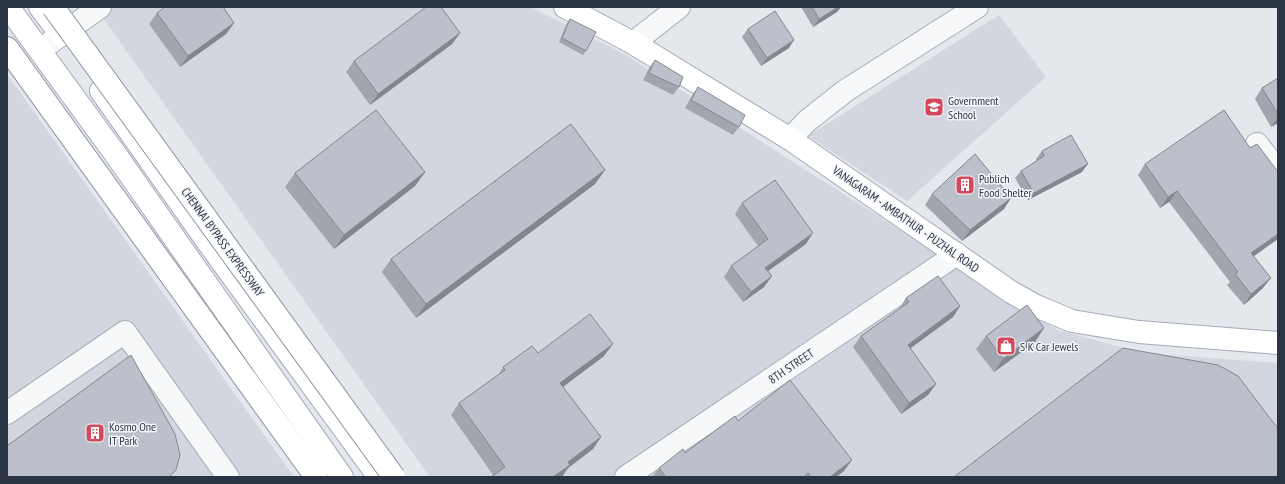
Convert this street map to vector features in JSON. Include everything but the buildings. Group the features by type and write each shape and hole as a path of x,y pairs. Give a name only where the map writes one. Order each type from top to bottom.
{"main road":[{"path":"8,7 116,155 342,477"},
{"path":"40,7 221,261 379,477"},
{"name":"CHENNAI BYPASS EXPRESSWAY","path":"53,7 394,477"},
{"name":"VANAGARAM - AMBATHUR - PUZHAL ROAD","path":"565,7 633,43 790,139 1011,292 1036,306 1072,321 1139,332 1278,343"},
{"path":"7,48 316,477"}],"street":[{"path":"40,50 100,7"},
{"path":"633,43 679,7"},
{"path":"790,139 807,120 845,91 977,7"},
{"path":"1257,144 1278,171"},
{"name":"8TH STREET","path":"626,477 957,254"},
{"path":"7,413 126,332 228,477"}],"shaded area":[{"path":"95,7 531,7 624,54 1057,330 1143,353 1278,363 1278,477 430,477"},
{"name":"Government School","path":"999,15 1046,77 907,201 808,136"},
{"path":"7,75 22,95 294,477 7,477"}],"place":[{"name":"Government School","path":"934,107"},
{"name":"Publich Food Shelter","path":"965,185"},
{"name":"S K Car Jewels","path":"1006,346"},
{"name":"Kosmo One IT Park","path":"95,433"}]}
